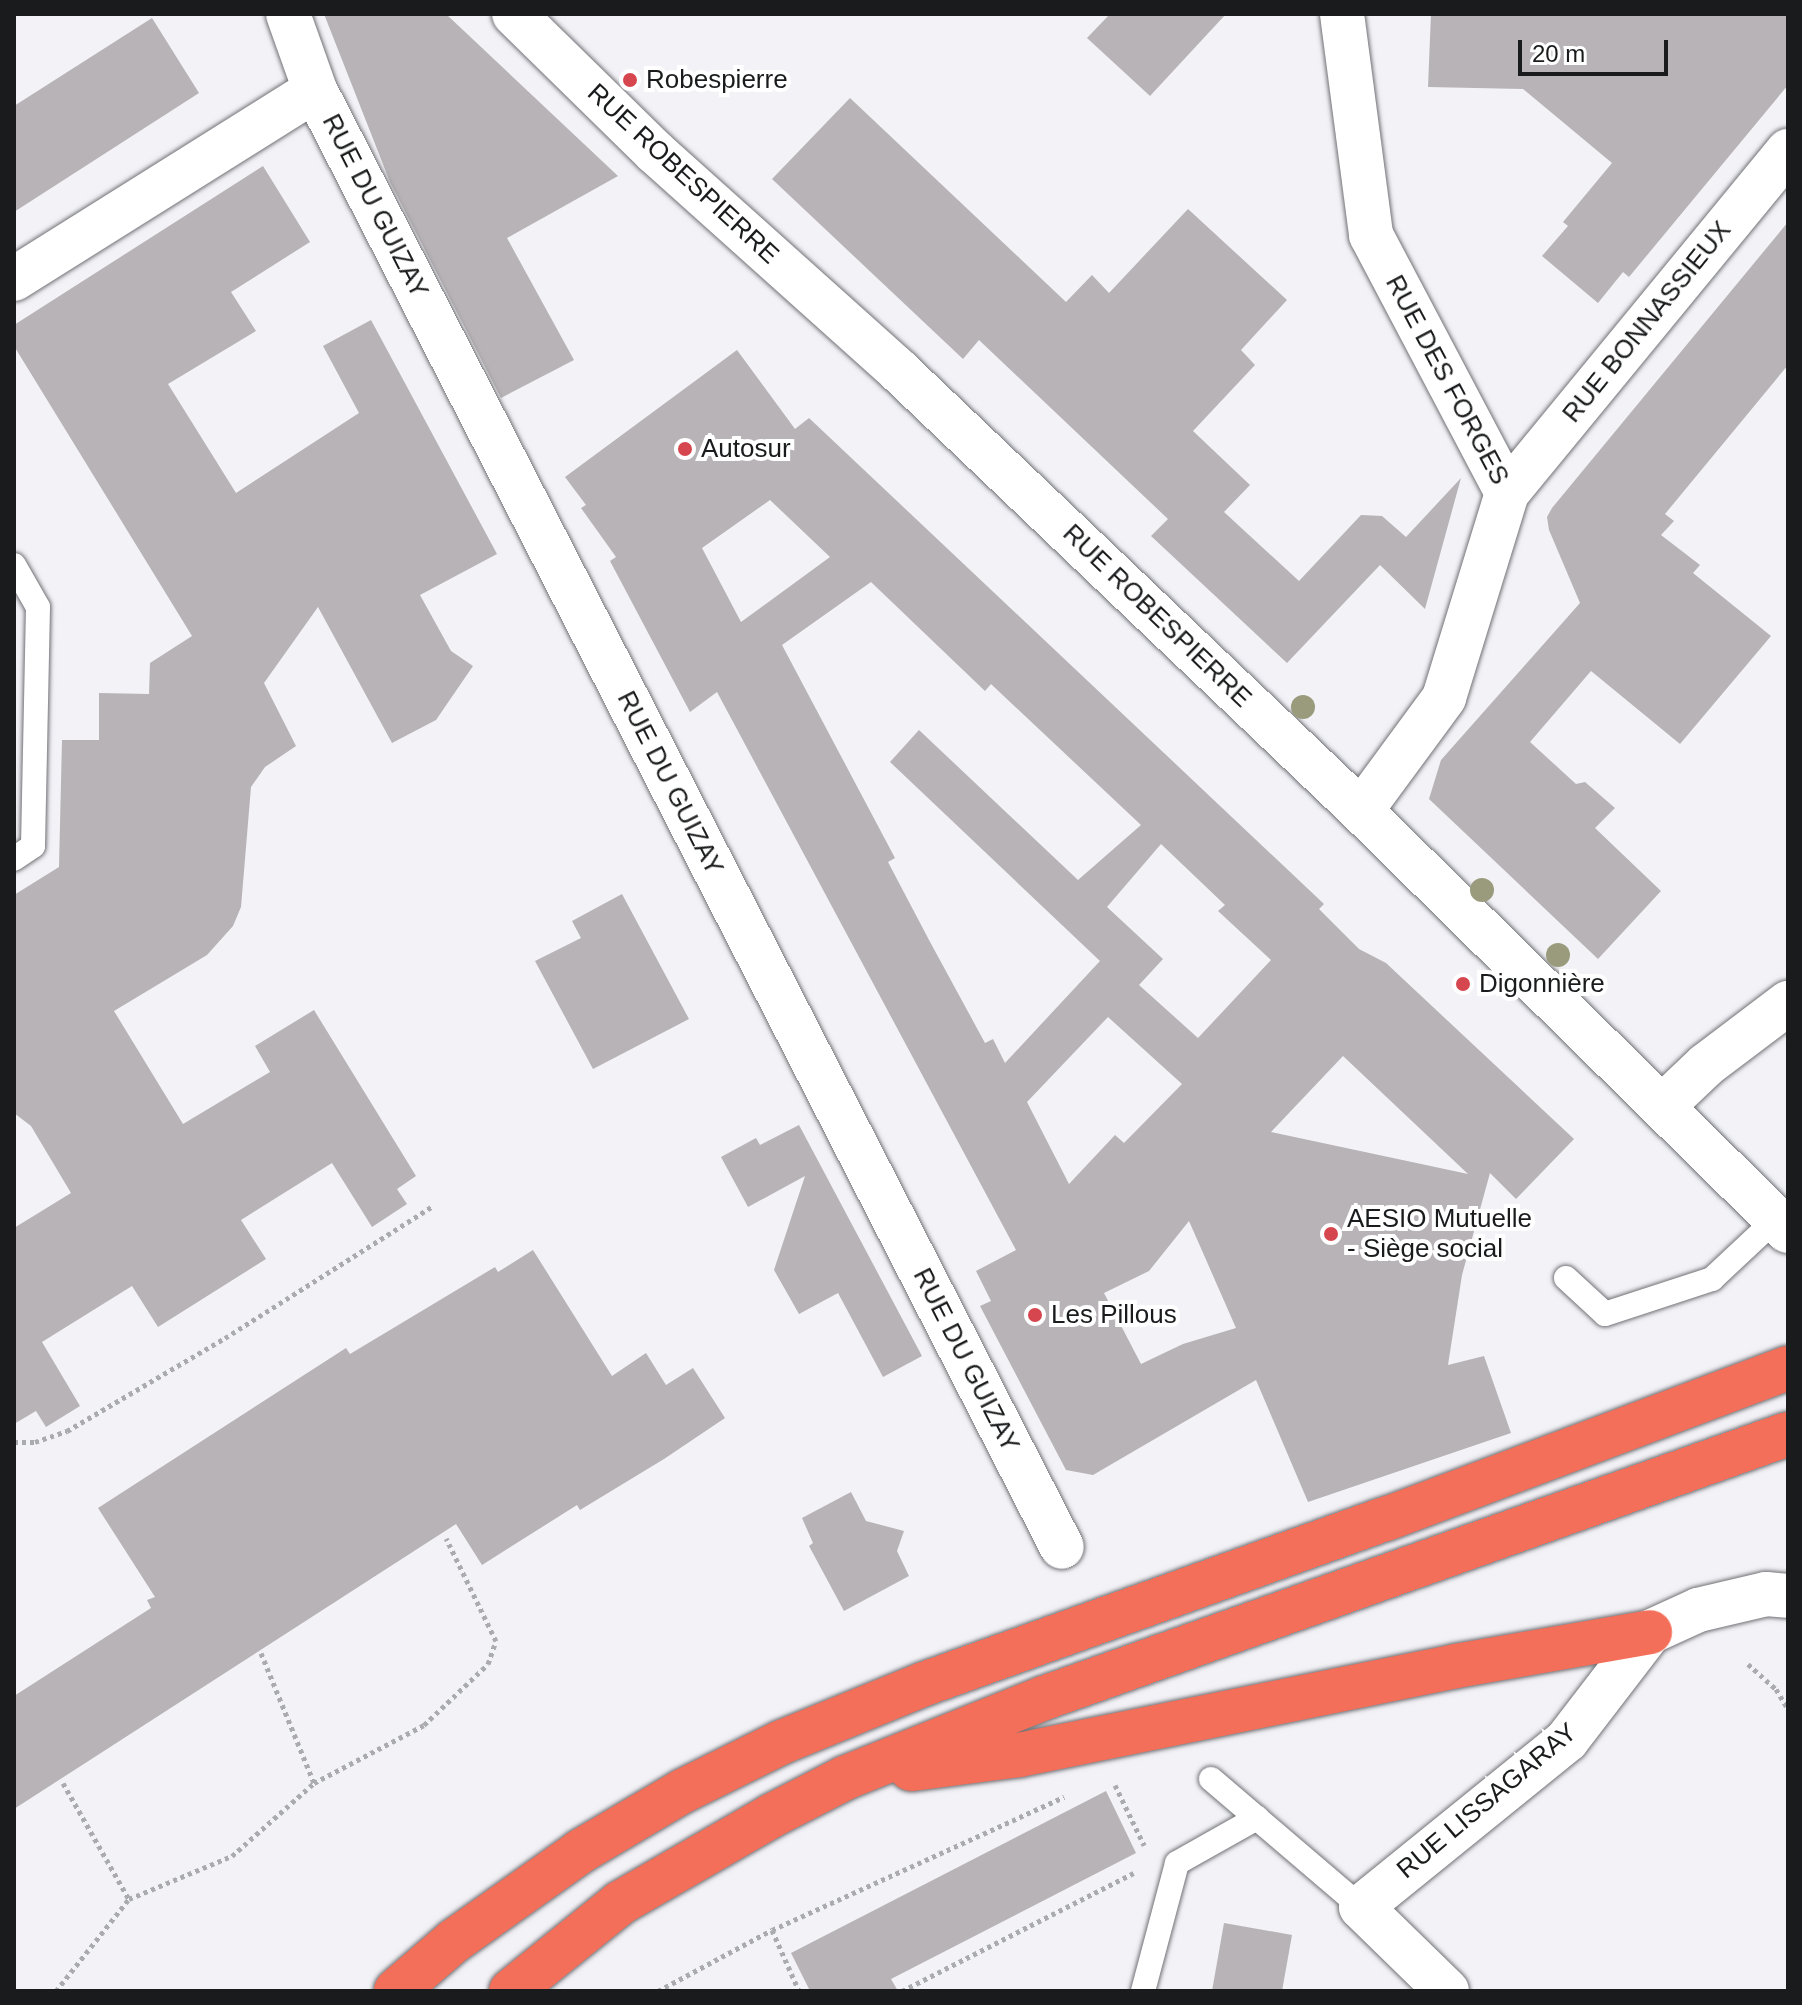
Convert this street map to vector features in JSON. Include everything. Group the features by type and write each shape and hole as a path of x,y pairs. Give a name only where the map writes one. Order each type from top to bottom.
{"highway":[{"path":"396,1991 454,1941 581,1851 683,1791 782,1742 924,1684 1446,1497 1788,1368"},
{"path":"511,1991 620,1903 771,1816 845,1778 1044,1698 1788,1434"},
{"path":"845,1778 1019,1755 1441,1669 1650,1632"}],"street":[{"name":"RUE DU GUIZAY","path":"288,14 315,90 1062,1547"},
{"name":"RUE ROBESPIERRE","path":"514,14 655,152 899,371 1361,811 1664,1105 1781,1225"},
{"name":"RUE DES FORGES","path":"1342,14 1371,235 1507,493 1444,698 1361,811"},
{"path":"14,279 315,90"},
{"name":"RUE BONNASSIEUX","path":"1507,493 1788,151"},
{"path":"1664,1105 1706,1065 1788,1003"},
{"name":"RUE LISSAGARAY","path":"1361,1907 1567,1740 1650,1632 1698,1610 1766,1594 1788,1596"},
{"path":"1361,1907 1435,1985"}],"lane":[{"path":"14,565 38,607 33,846 14,859"},
{"path":"1566,1278 1605,1314 1712,1279 1781,1225"},
{"path":"1211,1779 1361,1907"},
{"path":"1143,1991 1165,1863 1257,1818"}],"path":[{"path":"14,1442 35,1442 67,1431 225,1338 433,1206"},
{"path":"56,1991 129,1899 232,1856 314,1783 424,1725 488,1664 496,1641 446,1538"},
{"path":"261,1653 314,1783"},
{"path":"1748,1664 1776,1689 1788,1709"},
{"path":"902,1991 1165,1863 1111,1776"},
{"path":"63,1783 129,1899"},
{"path":"658,1991 772,1930 1069,1795"},
{"path":"772,1930 799,1991"}],"building":[{"path":"324,14 446,14 618,176 507,238 574,360 501,398 390,182"},
{"path":"1110,14 1226,14 1150,96 1087,38"},
{"path":"1431,14 1788,14 1788,85 1629,277 1623,272 1598,303 1542,256 1568,226 1563,222 1612,163 1523,89 1428,87"},
{"path":"152,18 199,93 14,212 14,106"},
{"path":"850,98 1066,302 1092,275 1109,293 1188,209 1287,300 1241,350 1255,365 1193,431 1250,485 1224,512 1299,581 1361,515 1382,516 1406,537 1461,478 1425,609 1380,565 1287,663 1151,536 1168,519 979,340 963,359 772,179"},
{"path":"263,166 310,242 231,292 256,331 168,384 236,493 359,413 323,346 371,320 497,554 420,595 451,651 473,666 436,720 392,743 318,607 264,683 296,746 265,767 251,787 241,907 233,926 207,955 114,1011 183,1124 270,1072 255,1046 314,1010 416,1176 397,1189 407,1204 372,1227 332,1163 241,1220 266,1259 158,1327 132,1286 42,1342 80,1406 46,1427 36,1411 14,1424 14,1228 71,1193 31,1126 14,1113 14,895 59,867 62,740 99,740 99,693 149,694 150,663 192,636 14,346 14,325"},
{"path":"1788,222 1788,365 1665,514 1674,521 1661,535 1700,565 1693,573 1771,636 1680,744 1591,671 1530,742 1576,784 1585,782 1615,808 1595,828 1661,891 1598,959 1429,799 1441,760 1580,603 1549,530 1547,517 1552,508"},
{"path":"737,350 795,429 809,418 1324,904 1319,909 1359,949 1386,963 1574,1139 1516,1199 1490,1173 1462,1275 1448,1365 1484,1356 1511,1433 1308,1502 1256,1380 1093,1475 1066,1470 980,1306 991,1301 976,1271 1016,1250 717,692 690,712 610,561 616,557 581,508 586,505 565,477","holes":["770,500 830,557 741,622 702,548","871,582 985,691 991,684 1141,825 1078,880 919,730 890,762 1100,961 1005,1063 993,1039 985,1043 929,940 888,862 895,858 782,645","1161,844 1225,905 1218,911 1271,960 1198,1038 1139,985 1163,959 1107,907","1108,1017 1182,1084 1124,1143 1115,1135 1069,1184 1027,1102","1343,1056 1468,1174 1271,1132","1189,1221 1236,1328 1183,1344 1141,1364 1104,1293 1149,1271"]},
{"path":"622,894 689,1019 593,1069 535,961 581,938 572,921"},
{"path":"799,1125 922,1356 883,1377 838,1293 799,1314 774,1270 805,1176 748,1207 721,1157 756,1138 760,1145"},
{"path":"533,1250 612,1376 646,1353 666,1385 693,1368 725,1418 580,1510 577,1505 482,1565 456,1524 14,1809 14,1696 151,1608 147,1600 155,1597 98,1508 346,1348 350,1354 495,1267 498,1272"},
{"path":"851,1492 866,1521 904,1531 897,1551 909,1576 844,1611 809,1546 813,1543 802,1518"},
{"path":"1106,1791 1136,1853 891,1979 898,1991 810,1991 791,1953"},
{"path":"1224,1923 1292,1935 1282,1991 1212,1991"}],"place":[{"name":"Robespierre","path":"630,80"},
{"name":"Autosur","path":"685,449"},
{"name":"Digonnière","path":"1463,984"},
{"name":"AESIO Mutuelle - Siège social","path":"1331,1234"},
{"name":"Les Pillous","path":"1035,1315"}]}
